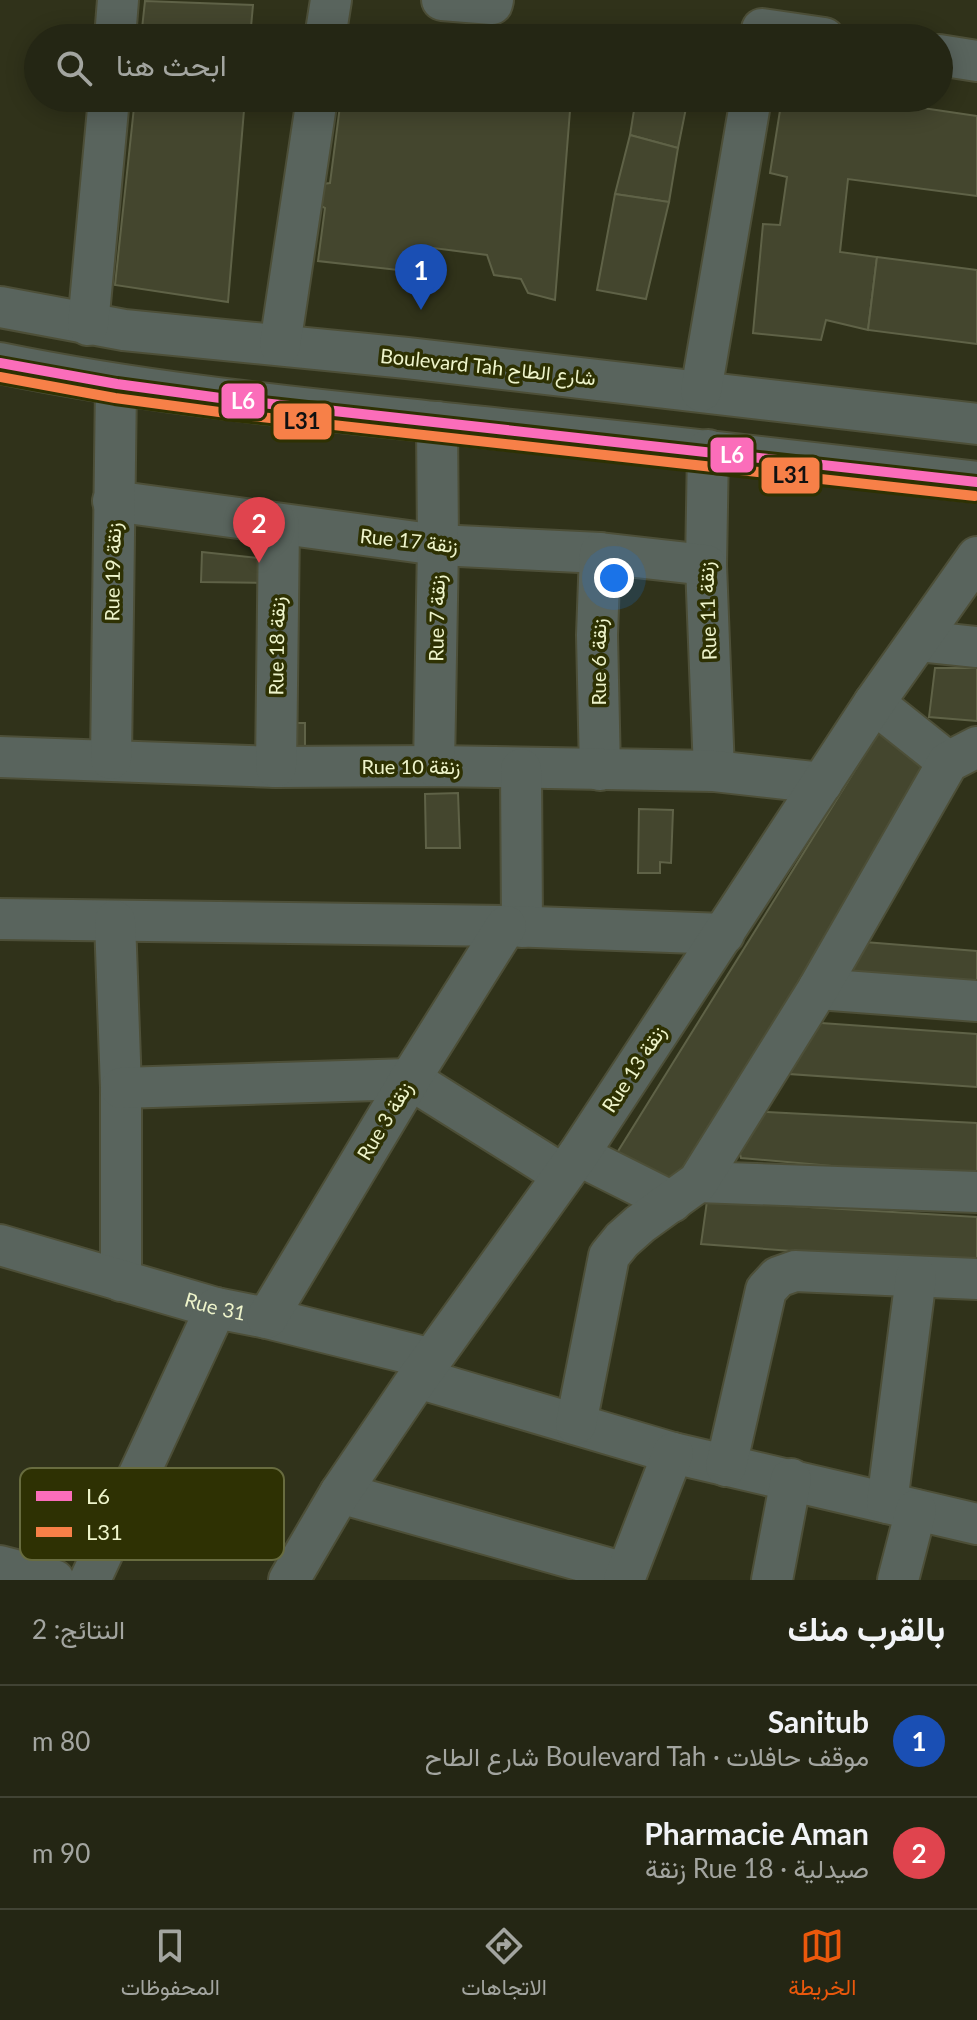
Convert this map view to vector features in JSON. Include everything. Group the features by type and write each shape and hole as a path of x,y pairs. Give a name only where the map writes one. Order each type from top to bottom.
{"street":[{"path":"116,24 118,0"},
{"path":"327,24 331,0"},
{"path":"442,0 492,4 493,0"},
{"path":"953,57 977,61"},
{"path":"88,325 108,112"},
{"path":"280,345 315,112"},
{"path":"701,391 749,112"},
{"name":"Boulevard Tah شارع الطاح","path":"0,307 88,325 977,424"},
{"path":"0,363 116,386 977,482"},
{"name":"Rue 19 زنقة","path":"111,759 116,386"},
{"name":"Rue 7 زنقة","path":"434,766 437,422"},
{"name":"Rue 11 زنقة","path":"708,450 706,565 714,771"},
{"name":"Rue 17 زنقة","path":"113,501 438,545 600,553 706,565"},
{"name":"Rue 18 زنقة","path":"276,767 279,525"},
{"name":"Rue 6 زنقة","path":"600,553 597,635 600,770"},
{"name":"Rue 13 زنقة","path":"289,1580 340,1493 570,1165 874,703 977,557"},
{"path":"919,641 977,647"},
{"path":"576,1424 609,1256 631,1232 685,1192 818,989 962,754 874,703"},
{"name":"Rue 10 زنقة","path":"0,757 276,767 434,766 714,771 822,783"},
{"path":"514,926 521,769"},
{"path":"0,919 514,926 724,934"},
{"path":"115,921 121,1088 121,1281"},
{"name":"Rue 3 زنقة","path":"267,1318 410,1079 514,926"},
{"path":"818,989 977,1001"},
{"path":"121,1088 410,1079 570,1165 685,1192 977,1192"},
{"name":"Rue 31","path":"0,1245 216,1308 267,1318 425,1369 576,1424 673,1453 977,1524"},
{"path":"726,1466 766,1290 778,1277 795,1271 977,1279"},
{"path":"898,1580 916,1277"},
{"path":"142,1468 216,1308"},
{"path":"340,1493 624,1576 673,1453"},
{"path":"772,1580 791,1479"},
{"path":"90,1580 99,1560"},
{"path":"0,1566 54,1580"}],"building":[{"path":"145,1 253,5 251,24 143,24"},
{"path":"134,112 244,112 228,302 115,285"},
{"path":"339,112 570,112 555,300 528,293 521,279 494,275 487,255 426,247 416,272 318,261 325,208 314,202 314,185 330,183"},
{"path":"634,112 685,112 678,148 630,135"},
{"path":"780,112 950,112 977,116 977,196 848,179 840,252 877,257 868,330 826,320 821,340 753,333 763,224 780,225 787,177 770,173"},
{"path":"630,135 678,148 669,202 615,194"},
{"path":"615,194 669,202 646,299 597,290"},
{"path":"877,257 977,270 977,344 868,330"},
{"path":"202,552 269,559 268,583 201,582"},
{"path":"935,668 977,668 977,721 929,717"},
{"path":"288,723 305,723 305,758 289,758"},
{"path":"878,733 933,764 674,1192 615,1156"},
{"path":"458,793 460,848 426,848 425,794"},
{"path":"639,809 673,810 671,863 660,862 660,873 638,873"},
{"path":"852,941 977,951 977,996 862,987 836,968"},
{"path":"807,1022 977,1034 977,1087 775,1073"},
{"path":"750,1111 977,1123 977,1179 741,1158 735,1134"},
{"path":"707,1201 977,1217 977,1265 701,1244"}],"transit line":[{"name":"L6","path":"0,363 117,384 235,400 977,482"},
{"name":"L31","path":"0,377 115,398 234,414 975,496"}],"place":[{"name":"Sanitub","path":"421,310"},
{"name":"Pharmacie Aman","path":"259,563"}]}
